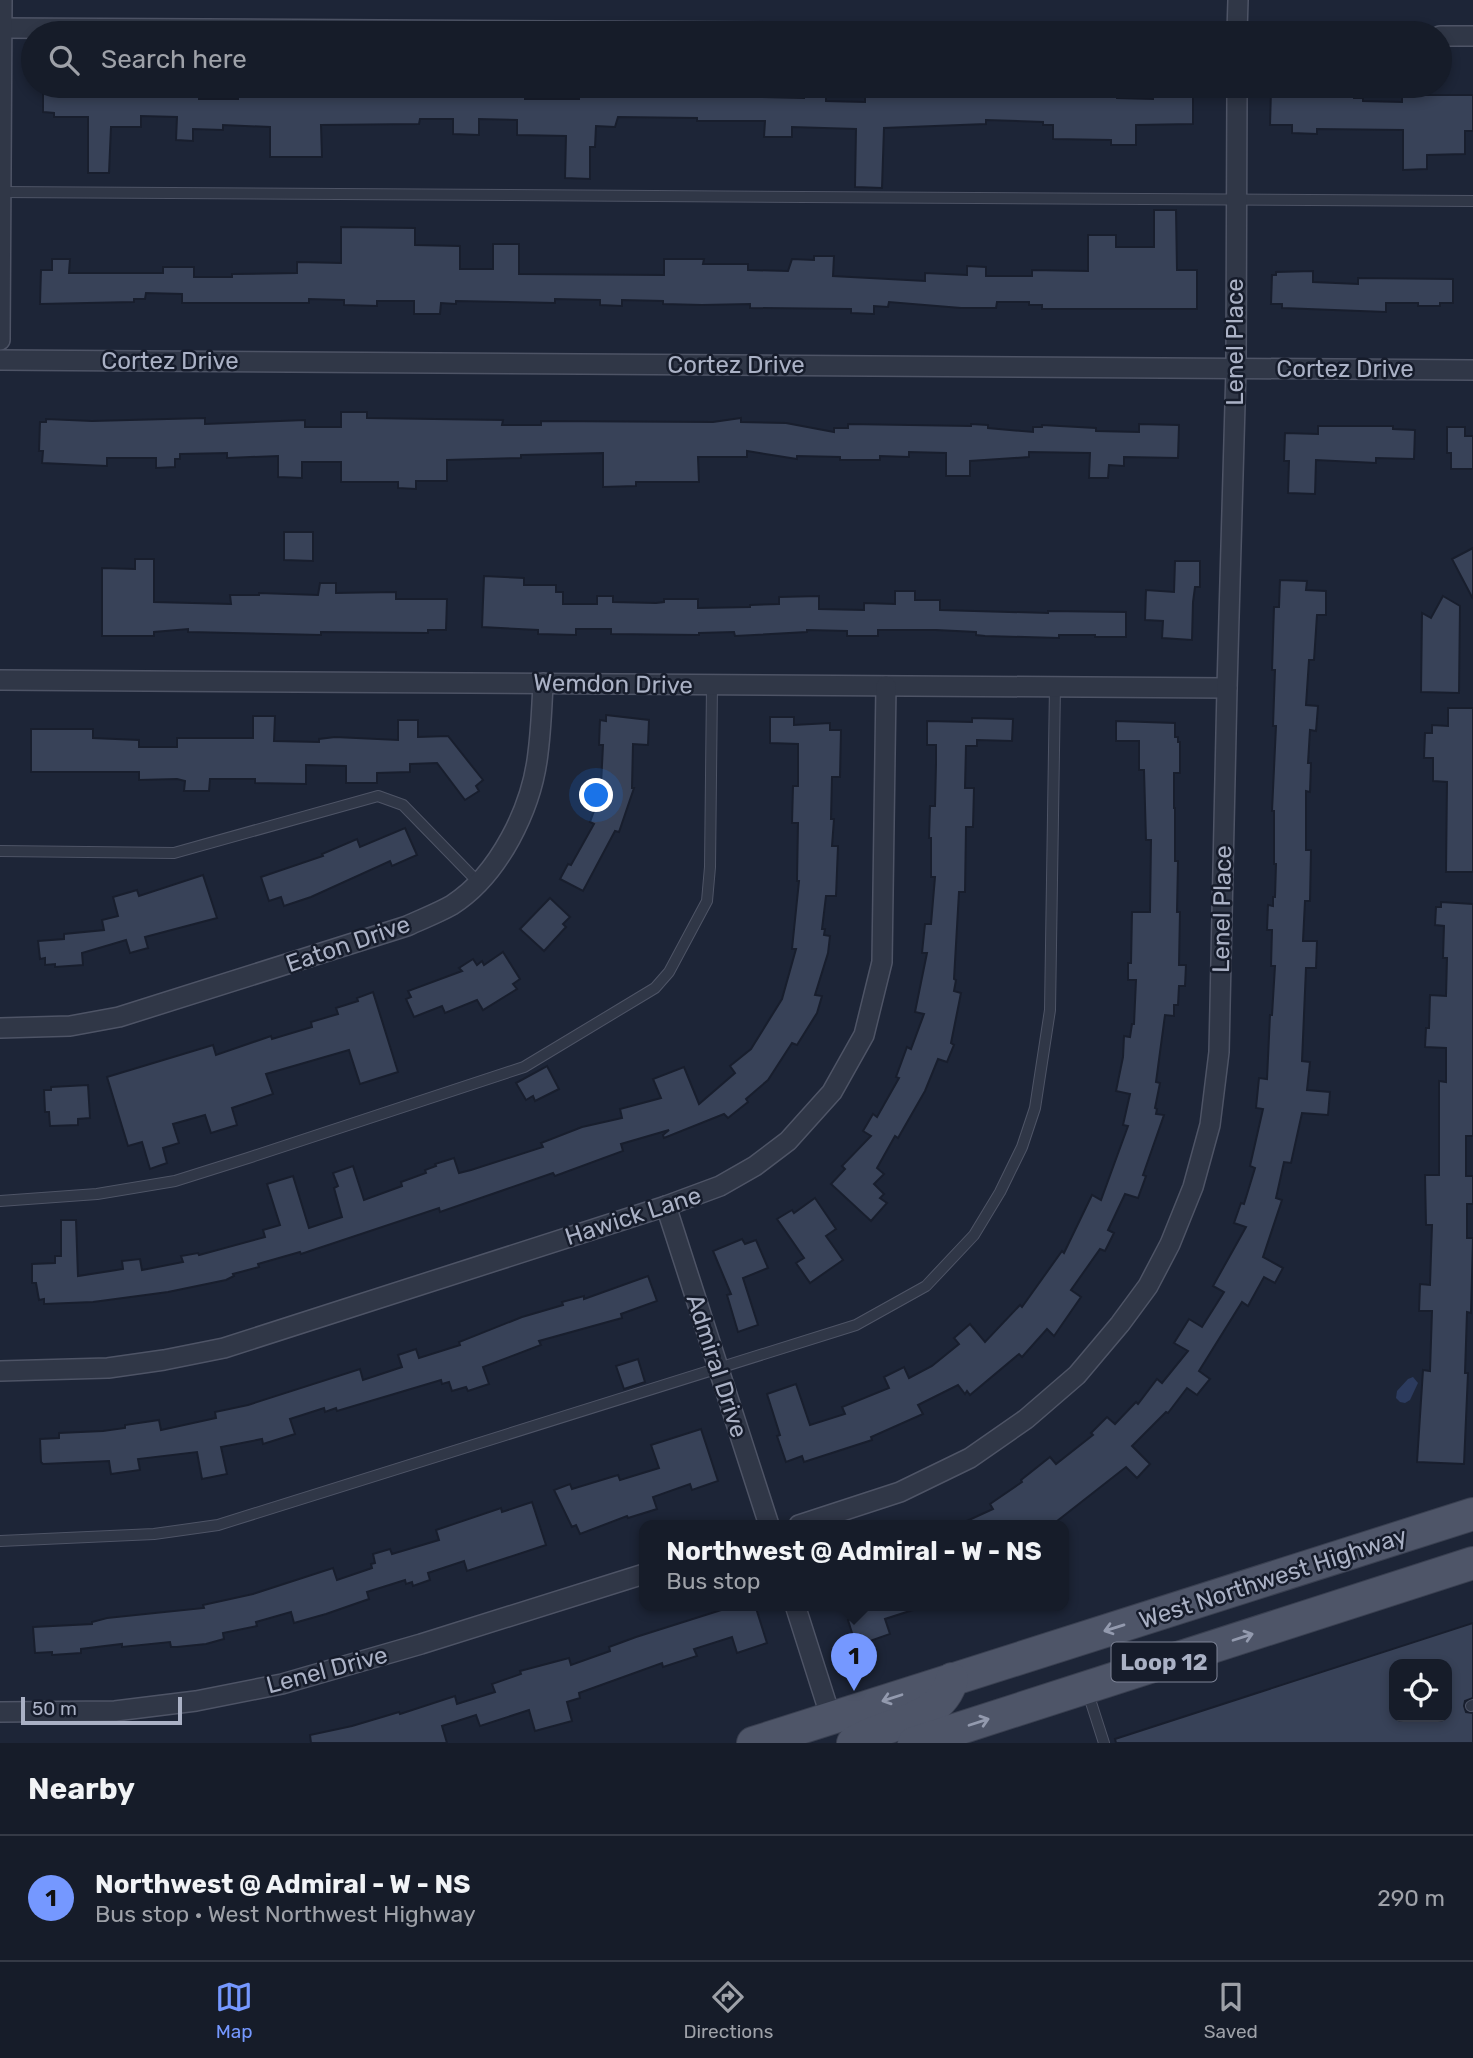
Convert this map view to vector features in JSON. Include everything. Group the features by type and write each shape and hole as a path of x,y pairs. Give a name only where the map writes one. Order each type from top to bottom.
{"main road":[{"name":"West Northwest Highway","path":"753,1743 1473,1514"},
{"name":"West Northwest Highway","path":"915,1743 1473,1563"},
{"path":"1074,1641 1086,1688"},
{"path":"853,1743 878,1729 934,1708 949,1692 952,1679"}],"street":[{"path":"0,340 2,0"},
{"path":"1237,21 1238,0"},
{"path":"1,28 21,28"},
{"path":"1452,36 1473,36"},
{"name":"Lenel Place","path":"814,1520 900,1492 970,1458 1026,1419 1077,1375 1148,1286 1170,1244 1193,1187 1210,1125 1219,1052 1236,369 1237,98"},
{"name":"Cortez Drive","path":"0,360 1473,370"},
{"name":"Wemdon Drive","path":"0,680 1227,688"},
{"name":"Eaton Drive","path":"0,1028 70,1026 119,1017 407,926 452,905 478,883 501,856 524,811 538,756 543,683"},
{"name":"Hawick Lane","path":"0,1371 108,1368 224,1348 666,1206 720,1186 755,1166 788,1141 832,1092 864,1035 882,962 886,686"},
{"name":"Admiral Drive","path":"666,1206 767,1520"},
{"name":"Lenel Drive","path":"0,1712 115,1711 196,1701 282,1684 421,1644 639,1576"},
{"path":"797,1611 831,1718"}],"lane":[{"path":"1,192 1473,201"},
{"path":"0,1201 97,1194 175,1181 248,1158 524,1067 655,988 669,972 707,901 710,867 712,685"},
{"path":"0,1541 154,1534 218,1525 856,1325 926,1286 974,1235 1000,1192 1022,1147 1035,1108 1050,1010 1055,686"},
{"path":"0,851 174,853 378,796 403,805 478,883"},
{"path":"1086,1688 1104,1743"}],"water":[{"path":"1413,1377 1418,1383 1410,1400 1400,1402 1396,1398 1397,1391"}],"building":[{"path":"1452,95 1473,95 1473,131 1465,131 1465,154 1427,155 1427,169 1403,170 1403,130 1317,129 1317,134 1292,133 1292,125 1270,125 1271,98 1363,98 1363,101 1402,102 1402,98 1452,98"},
{"path":"43,98 826,98 826,101 865,102 865,98 1193,98 1193,124 1136,125 1136,145 1111,145 1111,140 1053,139 1053,125 1043,125 1043,122 986,120 986,124 884,128 882,188 855,187 856,129 792,127 792,137 764,137 765,121 697,121 697,118 618,117 615,127 596,126 595,147 590,147 590,179 565,178 566,136 517,135 517,120 479,119 479,135 453,134 453,119 420,119 419,124 321,125 322,157 270,157 270,127 223,125 223,130 193,129 193,141 176,140 177,117 141,116 141,127 111,127 109,173 88,173 88,117 54,117 54,113 43,112"},
{"path":"1154,210 1176,210 1177,270 1197,270 1197,309 1042,309 1042,305 1029,305 1029,302 997,302 996,308 961,308 889,302 888,307 874,306 874,314 851,313 851,309 750,308 750,304 663,304 663,301 622,300 622,306 600,305 600,300 555,299 555,303 456,301 456,304 441,303 440,314 414,314 414,301 377,301 377,306 344,305 344,300 309,299 309,303 182,303 182,294 146,293 145,299 134,299 134,302 40,304 41,270 52,270 52,259 70,259 69,273 163,273 163,267 194,267 194,277 297,273 297,262 341,263 341,227 415,228 415,245 460,246 460,269 493,269 493,244 519,244 519,274 664,275 664,259 704,259 703,264 748,264 748,270 788,271 792,259 814,260 814,256 834,256 833,276 925,281 925,273 967,275 967,266 986,267 986,276 1032,276 1032,270 1088,271 1088,235 1116,235 1116,247 1154,247"},
{"path":"1313,271 1313,282 1358,284 1358,278 1453,279 1453,303 1418,306 1418,303 1386,303 1386,312 1282,308 1282,304 1271,304 1272,275 1276,275 1276,272"},
{"path":"341,412 367,412 367,418 503,420 502,425 541,425 541,421 713,422 741,418 741,422 786,423 834,432 834,428 848,428 848,424 971,424 1033,432 1033,427 1042,425 1139,432 1139,424 1179,425 1178,458 1124,457 1124,466 1109,465 1108,478 1089,478 1090,453 1029,452 1029,457 970,461 970,476 946,476 946,453 909,452 909,457 880,456 880,460 840,460 840,457 797,456 797,459 747,451 747,457 698,457 699,482 636,482 636,486 603,487 603,453 521,455 521,458 447,460 447,481 416,481 416,489 398,488 398,482 341,482 341,462 302,462 302,478 278,477 278,456 227,458 227,453 180,454 180,459 175,459 175,467 156,468 156,458 107,458 107,466 42,463 43,451 39,451 40,422 46,422 46,419 92,421 205,418 205,424 305,420 305,427 341,427"},
{"path":"1318,426 1393,426 1393,429 1415,430 1414,459 1376,458 1376,463 1316,460 1315,494 1288,493 1289,461 1284,461 1285,433 1318,434"},
{"path":"1447,427 1465,427 1465,436 1473,436 1473,469 1451,469 1451,453 1447,453"},
{"path":"284,532 313,532 313,561 284,560"},
{"path":"1473,548 1473,599 1452,559"},
{"path":"135,559 154,559 154,602 231,604 230,595 318,595 320,583 336,583 336,593 396,592 396,599 447,599 446,630 428,630 428,633 321,632 321,635 188,632 188,629 154,632 154,636 102,636 102,568 135,569"},
{"path":"1175,561 1200,561 1200,587 1195,587 1193,602 1192,640 1162,638 1163,621 1145,620 1146,590 1174,592"},
{"path":"484,576 524,578 524,585 556,585 556,592 563,592 563,604 597,604 597,596 613,596 613,602 656,603 664,602 664,599 698,599 698,608 750,607 779,604 779,597 819,596 819,609 864,610 864,603 895,604 895,591 915,591 915,600 940,600 940,610 1126,612 1126,637 985,636 976,635 976,632 936,630 878,630 878,636 847,636 847,631 807,630 735,636 734,632 699,635 611,634 611,629 576,629 576,635 538,634 538,630 482,627"},
{"path":"1280,580 1307,581 1306,590 1326,591 1326,615 1317,615 1314,660 1309,660 1306,705 1318,706 1316,731 1310,730 1310,792 1306,791 1306,850 1311,850 1310,901 1305,901 1303,941 1317,941 1316,968 1306,968 1302,1061 1310,1062 1307,1090 1330,1092 1328,1115 1302,1113 1291,1163 1284,1162 1276,1198 1282,1200 1263,1257 1283,1268 1275,1283 1264,1277 1248,1306 1242,1302 1199,1371 1210,1379 1197,1395 1187,1388 1168,1413 1132,1446 1150,1464 1137,1478 1126,1467 1058,1520 969,1520 993,1509 990,1504 1022,1482 1021,1480 1050,1457 1056,1464 1093,1435 1091,1433 1107,1417 1115,1424 1136,1402 1138,1404 1157,1379 1162,1383 1188,1351 1174,1343 1189,1319 1202,1327 1224,1292 1213,1286 1246,1227 1234,1223 1241,1203 1244,1204 1255,1168 1250,1166 1263,1109 1256,1108 1259,1078 1267,1079 1275,966 1271,966 1272,930 1267,930 1268,905 1273,906 1275,897 1276,864 1272,811 1276,726 1273,726 1275,670 1272,670 1274,607 1279,607"},
{"path":"1443,596 1460,606 1459,693 1421,692 1422,613 1431,618"},
{"path":"1448,708 1473,708 1473,872 1446,872 1447,782 1433,781 1433,758 1424,758 1425,733 1432,733 1432,725 1448,726"},
{"path":"606,715 649,720 648,745 633,744 634,788 619,832 615,831 583,891 560,879 594,824 590,822 595,808 587,805 595,782 601,785 603,745 599,745 600,720 606,721"},
{"path":"253,716 275,716 274,741 319,742 319,739 335,737 398,740 398,720 418,720 418,737 448,736 483,780 476,786 479,791 465,800 437,763 410,764 410,772 377,773 377,783 346,783 346,766 306,765 306,784 255,783 255,779 210,779 209,791 184,791 185,781 177,779 139,780 139,772 31,772 31,729 93,729 93,738 139,740 139,747 177,747 177,738 253,738"},
{"path":"770,717 794,717 794,725 830,723 830,730 841,730 840,777 832,777 832,846 838,846 836,896 826,896 822,929 825,929 824,935 830,936 828,953 815,995 822,996 817,1013 797,1045 792,1043 768,1080 746,1099 748,1102 728,1118 724,1114 664,1138 663,1135 669,1130 621,1144 623,1151 555,1176 553,1173 440,1212 439,1208 301,1254 300,1252 258,1264 259,1267 233,1274 234,1276 226,1280 168,1292 93,1302 44,1304 44,1299 39,1300 36,1283 32,1283 32,1264 55,1263 55,1256 61,1256 61,1220 76,1220 78,1276 123,1269 122,1261 140,1259 142,1270 183,1262 181,1256 199,1255 265,1237 263,1230 280,1225 267,1184 293,1176 309,1228 342,1217 334,1188 338,1186 333,1173 353,1166 364,1200 402,1186 401,1182 426,1173 425,1170 436,1166 435,1164 454,1158 459,1173 471,1170 543,1147 541,1143 582,1127 622,1118 620,1109 661,1098 653,1079 684,1067 699,1104 735,1073 730,1066 751,1049 782,999 796,949 792,949 799,881 798,823 792,823 793,786 798,786 798,744 770,743"},
{"path":"972,718 1013,719 1012,741 977,740 977,746 966,746 965,788 974,788 973,827 966,827 965,892 959,892 954,991 961,993 951,1043 954,1045 947,1062 938,1059 925,1091 877,1168 884,1174 874,1184 884,1194 880,1198 887,1203 871,1221 831,1184 845,1169 842,1166 871,1136 863,1131 873,1114 877,1117 899,1078 896,1077 907,1047 911,1049 924,1014 915,1012 927,953 922,953 925,924 931,924 935,877 931,877 929,838 930,806 935,806 936,745 927,745 927,721 972,722"},
{"path":"1116,721 1175,723 1175,737 1178,737 1180,742 1180,773 1174,773 1175,861 1178,861 1177,912 1180,912 1179,965 1186,965 1185,986 1179,986 1178,1005 1174,1005 1174,1016 1165,1015 1156,1082 1160,1083 1155,1108 1156,1114 1164,1115 1143,1175 1146,1176 1138,1198 1125,1194 1108,1230 1114,1233 1105,1251 1100,1249 1071,1290 1081,1297 1054,1336 1047,1329 1022,1357 1019,1354 970,1395 967,1391 965,1394 958,1385 918,1405 923,1414 871,1437 872,1440 804,1462 802,1456 786,1462 767,1394 796,1384 810,1425 845,1414 842,1407 889,1388 884,1377 904,1367 909,1378 932,1366 959,1344 954,1338 970,1324 985,1342 1020,1305 1022,1307 1062,1251 1064,1253 1092,1195 1101,1200 1128,1126 1123,1125 1130,1094 1116,1091 1124,1036 1130,1037 1134,1024 1136,980 1128,980 1132,912 1150,912 1151,840 1146,840 1144,770 1139,770 1139,741 1116,741"},
{"path":"405,828 417,855 392,866 390,861 311,897 284,906 281,897 269,901 261,877 323,856 322,854 357,839 360,847"},
{"path":"203,875 217,918 145,937 148,948 130,953 126,940 82,953 83,965 55,967 55,964 45,965 45,958 40,959 38,941 64,939 64,934 104,930 102,920 118,916 113,897 137,890 139,896"},
{"path":"550,898 570,917 563,924 566,927 544,951 520,929"},
{"path":"1441,902 1473,904 1473,1136 1466,1136 1466,1176 1473,1176 1473,1204 1467,1204 1467,1238 1473,1238 1471,1313 1467,1312 1465,1373 1468,1373 1464,1464 1417,1462 1423,1370 1430,1371 1432,1311 1419,1311 1420,1284 1430,1285 1432,1225 1426,1225 1425,1175 1439,1175 1439,1081 1446,1082 1446,1048 1425,1047 1426,1028 1429,1028 1430,995 1446,996 1444,926 1435,925 1436,907 1441,907"},
{"path":"503,952 520,979 513,984 517,989 483,1010 477,1000 445,1013 442,1006 414,1017 406,999 411,997 408,991 462,971 459,968 473,959 477,965 482,961 484,965"},
{"path":"373,992 398,1072 360,1084 349,1050 266,1074 273,1094 232,1108 237,1125 211,1133 205,1115 173,1124 179,1143 163,1148 167,1163 150,1169 142,1142 128,1146 107,1077 213,1045 216,1055 271,1036 272,1039 312,1027 311,1022 338,1014 336,1008 358,1001 357,998"},
{"path":"547,1066 559,1089 535,1101 533,1096 526,1100 516,1083"},
{"path":"88,1085 90,1118 78,1119 78,1125 50,1126 49,1112 45,1112 44,1090 51,1090 51,1087"},
{"path":"815,1198 836,1229 826,1236 843,1260 810,1283 796,1263 804,1258 777,1219 792,1210 794,1213"},
{"path":"742,1239 745,1244 756,1240 768,1268 743,1278 758,1325 738,1332 727,1295 731,1294 713,1251"},
{"path":"648,1276 657,1301 621,1314 622,1318 539,1341 541,1345 483,1367 489,1384 468,1391 466,1387 452,1391 449,1382 442,1384 441,1380 337,1411 336,1408 325,1412 324,1408 290,1419 295,1434 263,1444 262,1439 221,1447 227,1474 202,1479 197,1452 138,1459 140,1470 111,1474 109,1461 41,1462 40,1439 59,1438 59,1433 103,1431 159,1420 161,1430 216,1418 215,1412 248,1405 360,1369 363,1380 402,1367 398,1355 416,1349 419,1358 460,1345 459,1342 522,1317 563,1305 562,1302 584,1296 584,1299"},
{"path":"638,1359 645,1382 624,1389 616,1366"},
{"path":"701,1429 718,1481 692,1490 690,1484 653,1497 657,1509 628,1518 627,1516 580,1534 576,1525 572,1527 554,1490 570,1484 572,1489 618,1475 620,1480 659,1468 651,1445"},
{"path":"532,1502 546,1545 467,1571 464,1561 428,1573 430,1580 413,1586 412,1582 406,1584 405,1580 367,1592 369,1599 326,1614 294,1623 291,1612 256,1622 257,1626 223,1633 224,1639 206,1644 171,1647 170,1642 122,1647 122,1644 81,1649 81,1653 35,1653 33,1627 92,1624 107,1618 204,1608 203,1605 253,1594 333,1568 337,1580 372,1568 371,1564 375,1563 373,1554 390,1549 392,1554 439,1540 436,1530 501,1508 502,1512"},
{"path":"718,1611 757,1611 767,1643 737,1653 732,1637 694,1649 697,1656 663,1667 662,1663 579,1693 580,1698 567,1702 572,1721 535,1731 529,1710 480,1726 476,1715 442,1726 447,1743 311,1743 310,1735 399,1712 400,1714 455,1696 457,1704 495,1692 492,1684 521,1674 520,1671 569,1658 571,1665 610,1651 609,1647"},
{"path":"852,1611 910,1611 885,1619 890,1634 856,1646 848,1620 854,1618"},
{"path":"1473,1623 1473,1698 1465,1701 1464,1706 1466,1712 1473,1713 1473,1743 1116,1743 1115,1739"}],"place":[{"name":"Northwest @ Admiral - W - NS","path":"854,1691"}]}
